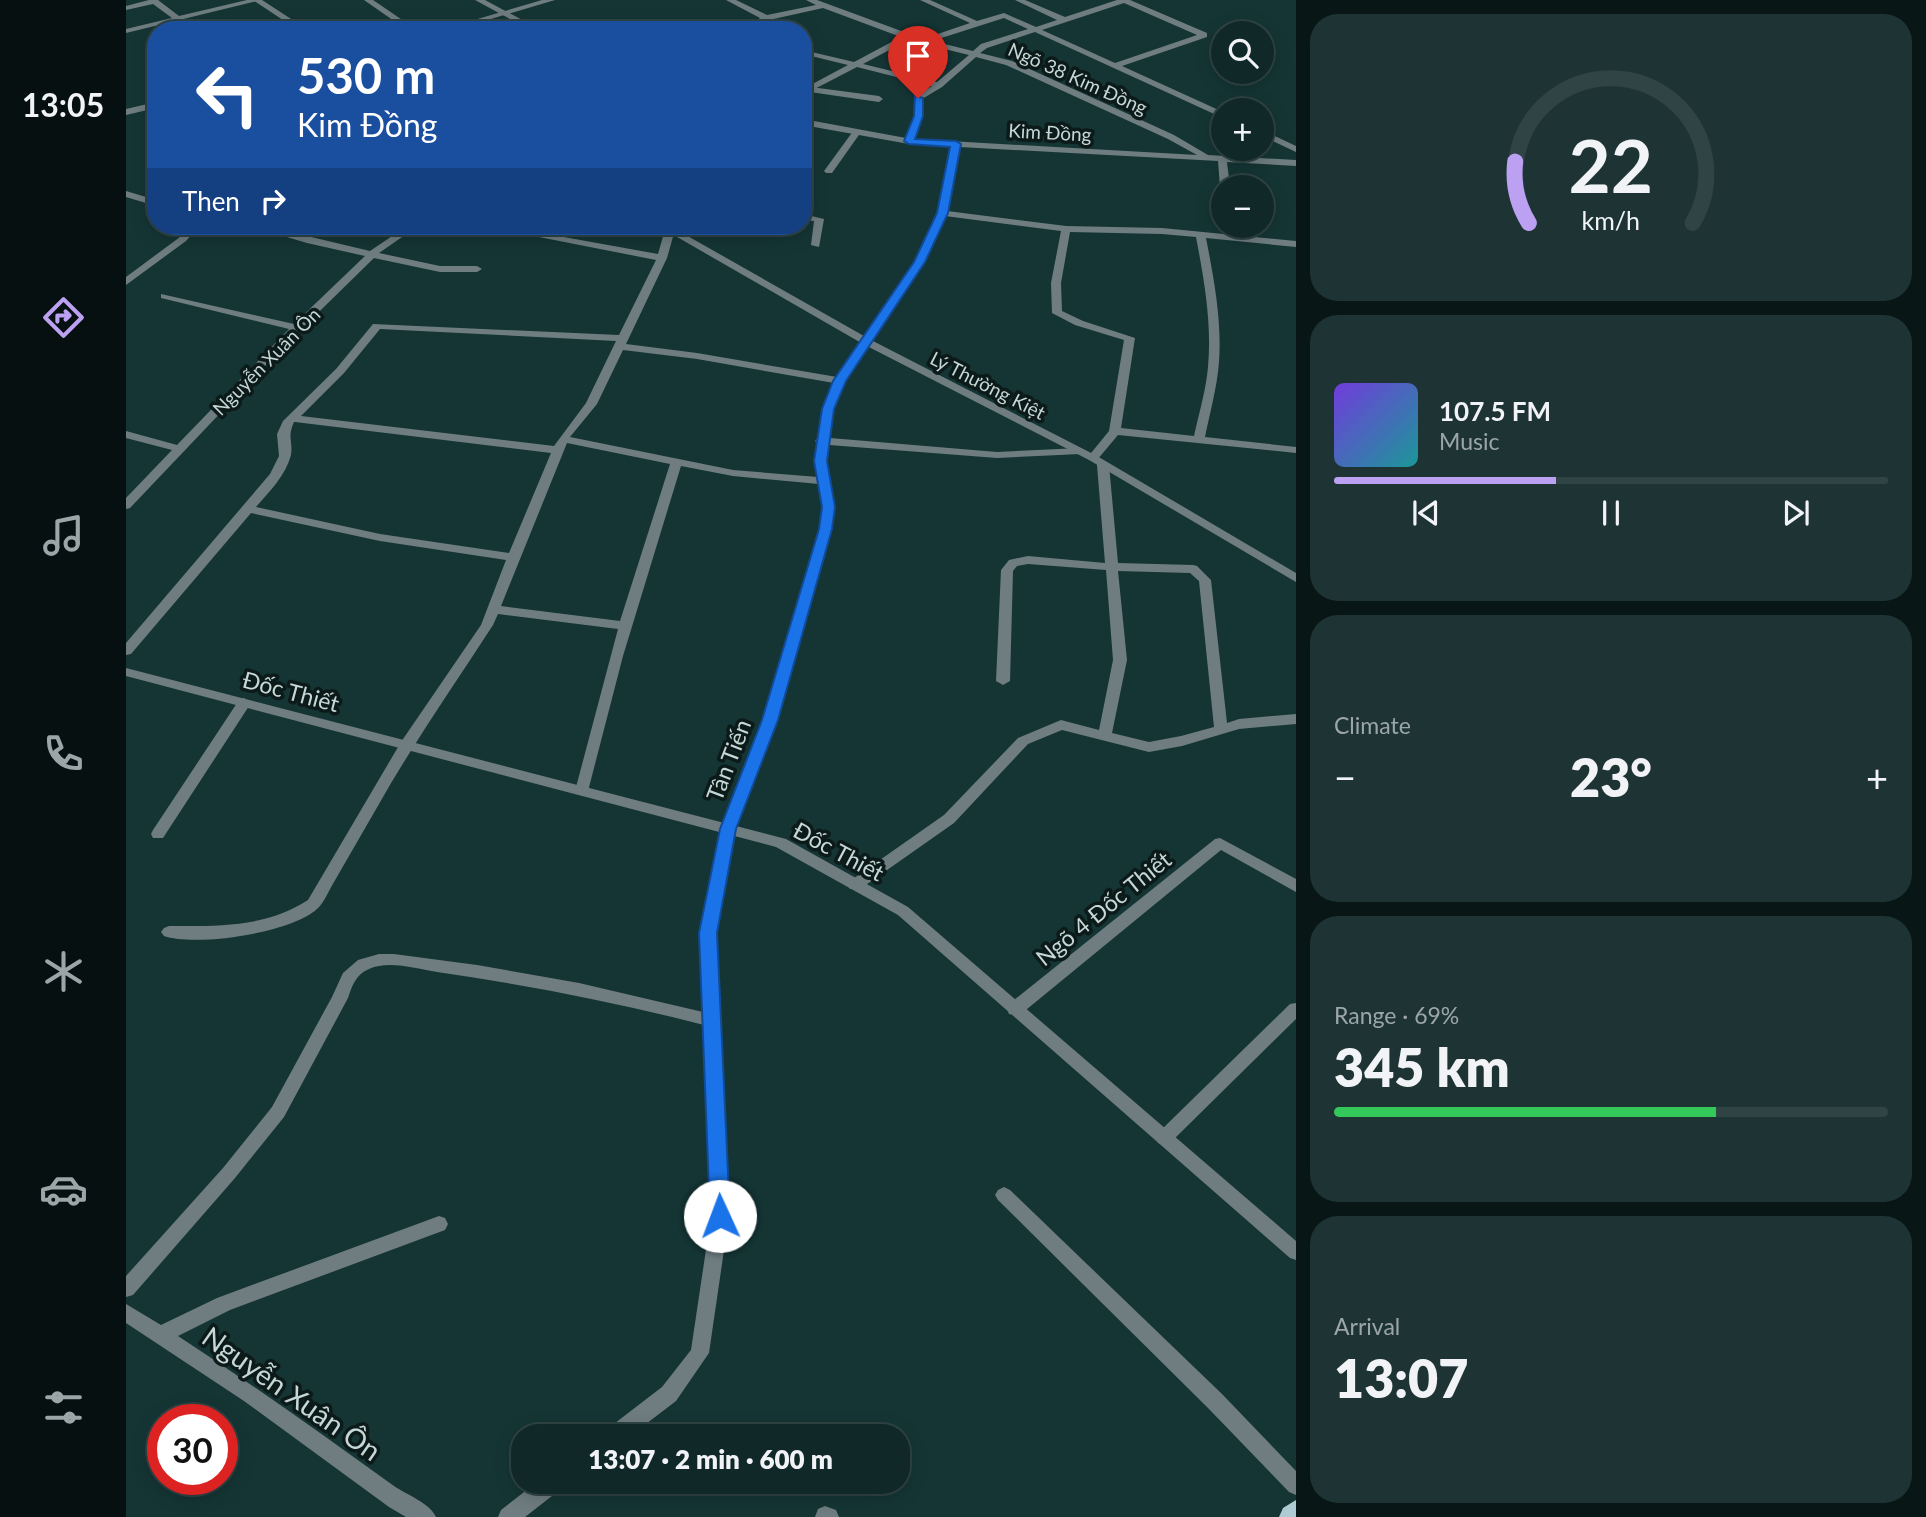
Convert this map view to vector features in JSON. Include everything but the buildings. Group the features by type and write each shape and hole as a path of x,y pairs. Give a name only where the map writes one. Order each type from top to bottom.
{"main road":[{"path":"1292,1517 1296,1513"}],"street":[{"path":"169,21 257,0 290,21"},
{"path":"368,0 400,21"},
{"path":"479,0 519,21"},
{"path":"478,21 551,0"},
{"path":"730,0 766,18"},
{"name":"Ngõ 38 Kim Đồng","path":"810,0 907,37 1009,63 1171,137 1208,158"},
{"path":"924,0 975,23"},
{"path":"1019,0 1065,20"},
{"path":"909,141 919,116 918,98 939,85 984,46 1125,0 1204,35 1117,65"},
{"path":"126,8 154,1 178,19"},
{"path":"762,21 821,6"},
{"path":"923,41 1004,15 1211,109"},
{"path":"127,30 147,26"},
{"path":"812,86 907,37"},
{"path":"812,54 939,85"},
{"path":"812,91 879,99"},
{"path":"126,112 147,107"},
{"name":"Kim Đồng","path":"812,124 909,141 1208,158"},
{"path":"828,172 858,132"},
{"path":"1274,139 1296,149"},
{"name":"Tân Tiến","path":"630,1424 669,1394 700,1353 720,1216 708,933 728,829 770,720 817,561 829,507 821,461 821,441 828,409 839,381 919,262 942,213 956,144"},
{"name":"Kim Đồng","path":"1266,161 1296,163"},
{"path":"126,194 147,200"},
{"path":"942,213 1066,229 1211,233"},
{"path":"812,218 819,219 816,245"},
{"path":"1066,229 1056,283 1057,313 1079,323 1130,338 1115,432 1098,461 1113,567 1120,660 1105,736"},
{"path":"1199,438 1209,394 1214,353 1208,272 1200,234"},
{"path":"126,282 186,235"},
{"path":"288,235 440,269 477,270"},
{"name":"Nguyễn Xuân Ôn","path":"126,505 373,253 400,235"},
{"path":"544,235 662,258"},
{"path":"169,932 228,932 296,917 313,904 406,745 487,625 561,445 591,404 662,258 666,235"},
{"name":"Lý Thường Kiệt","path":"682,235 867,342 1098,461 1296,578"},
{"path":"1266,238 1296,244"},
{"path":"165,296 298,328"},
{"path":"126,650 285,461 286,444 283,434 292,418 340,371 377,326 621,342 839,381"},
{"path":"292,418 561,445 733,473 825,481"},
{"path":"1115,432 1199,438 1296,450"},
{"path":"126,435 180,449"},
{"path":"821,441 997,455 1080,451"},
{"path":"582,791 616,656 676,462"},
{"path":"248,508 312,526 428,547 513,557"},
{"path":"1003,681 1009,566 1028,559 1113,567 1188,568 1197,570 1203,576 1221,729"},
{"path":"493,609 626,626"},
{"name":"Đốc Thiết","path":"126,672 781,843 903,911 1296,1252"},
{"path":"158,834 244,703"},
{"path":"855,885 949,819 1023,741 1061,726 1149,747 1182,741 1239,724 1296,719"},
{"name":"Ngõ 4 Đốc Thiết","path":"1015,1009 1220,843 1296,886"},
{"path":"126,1289 229,1173 278,1112 340,998 346,977 356,969 379,960 506,975 627,998 712,1021"},
{"path":"1164,1138 1296,1009"},
{"path":"1003,1195 1215,1401 1296,1485"},
{"path":"161,1335 224,1304 439,1224"},
{"name":"Nguyễn Xuân Ôn","path":"126,1313 251,1394 396,1500 426,1517"},
{"path":"508,1517 538,1494"}],"route":[{"path":"720,1216 708,933 728,829 770,720 825,529 829,507 821,461 821,441 828,409 839,381 919,262 942,213 956,144 909,141 919,116 918,98"}]}
